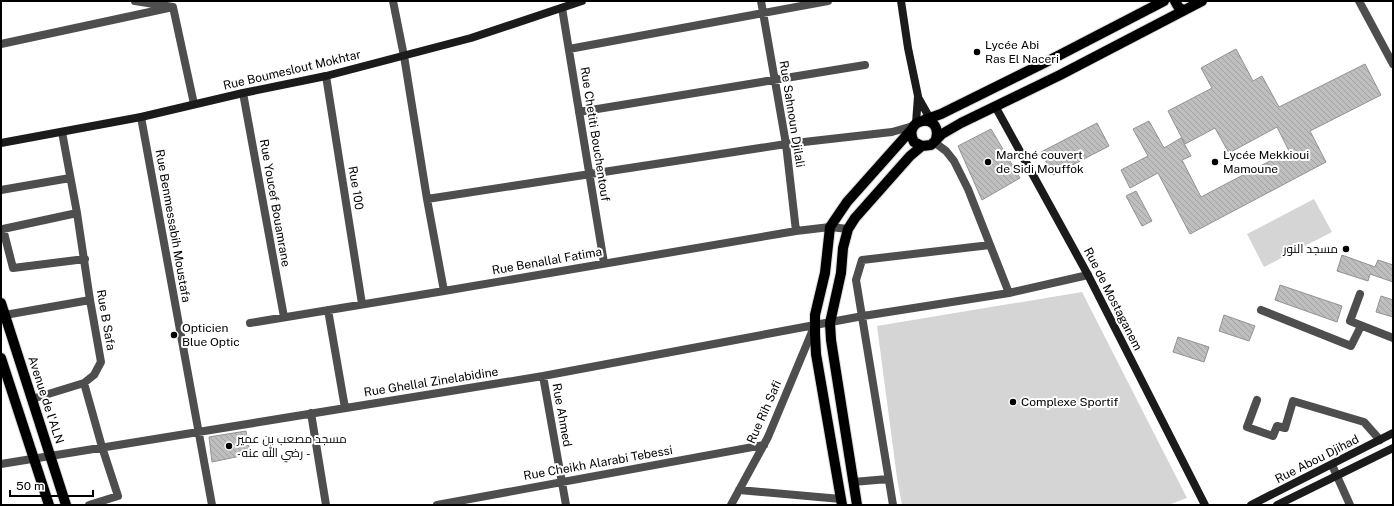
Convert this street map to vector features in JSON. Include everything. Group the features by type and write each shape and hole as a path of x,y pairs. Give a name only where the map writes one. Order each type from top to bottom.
{"main road":[{"path":"922,146 914,142 911,133 921,124 1083,44 1164,1"},
{"path":"1175,1 1179,8 1184,10"},
{"path":"857,505 832,351 830,323 840,281 843,248 848,229 855,218 864,206 910,156 922,146 926,146 935,141 954,126 1090,60 1202,1"},
{"path":"1111,29 1113,38 1121,44"},
{"path":"1083,44 1086,45 1091,52 1090,60"},
{"path":"1052,59 1061,66 1060,75"},
{"path":"921,124 937,130 935,141"},
{"path":"842,502 816,354 814,326 824,273 830,227 847,202 921,124"},
{"name":"Avenue de l'ALN","path":"1,303 66,505"},
{"path":"1,358 49,505"}],"street":[{"path":"134,1 173,8"},
{"path":"393,1 404,56 427,199 444,291"},
{"name":"Rue Boumeslout Mokhtar","path":"1,143 141,116 326,76 471,38 582,1"},
{"name":"Rue Sahnoun Djilali","path":"761,1 786,144 796,231"},
{"path":"569,49 828,1"},
{"path":"902,1 908,48 918,96 921,124"},
{"path":"1359,1 1393,64"},
{"path":"1,44 173,8"},
{"path":"173,8 194,104"},
{"name":"Rue Chetiti Bouchentouf","path":"562,8 604,263"},
{"path":"579,112 865,65"},
{"name":"Rue 100","path":"326,76 362,304"},
{"name":"Rue Youcef Bouamrane","path":"243,93 284,317"},
{"path":"918,96 921,124"},
{"name":"Rue de Mostaganem","path":"995,106 1088,275 1205,505"},
{"name":"Rue Benmessabih Moustafa","path":"141,116 212,505"},
{"path":"427,199 786,144 892,132 921,124"},
{"name":"Rue B Safa","path":"62,132 85,259 90,300 101,362 94,375 84,383"},
{"path":"935,141 954,161 968,189 1009,294"},
{"path":"1,190 70,178"},
{"path":"77,213 3,229 13,268 85,259"},
{"name":"Rue Benallal Fatima","path":"250,322 444,291 796,231 830,227 848,229"},
{"path":"894,505 888,479 856,280 862,260 990,245"},
{"name":"Rue Ghellal Zinelabidine","path":"1,464 543,376 863,316 1009,294 1088,275"},
{"path":"1360,294 1350,321 1393,338"},
{"path":"5,315 90,300"},
{"path":"328,310 345,408"},
{"path":"1261,310 1351,346 1361,326"},
{"name":"Rue Rih Safi","path":"731,505 764,445 814,326"},
{"name":"Rue Ahmed","path":"543,376 566,505"},
{"path":"32,399 84,383 102,447 118,496 89,505"},
{"path":"1257,400 1247,427 1273,436 1277,426 1285,428 1293,401 1364,422 1380,440"},
{"path":"311,413 326,505"},
{"name":"Rue Abou Djihad","path":"1251,505 1393,433"},
{"name":"Rue Cheikh Alarabi Tebessi","path":"437,505 764,445"},
{"name":"Rue Abou Djihad","path":"1277,505 1393,448"},
{"path":"1332,465 1350,505"},
{"path":"853,482 888,479"},
{"path":"739,490 842,502"}],"shaded area":[{"path":"1314,199 1332,232 1264,267 1247,234"},
{"name":"Complexe Sportif","path":"1082,292 1187,498 1168,505 902,505 897,478 877,326"}],"building":[{"path":"1236,49 1253,81 1262,76 1279,107 1365,64 1381,95 1310,131 1326,162 1190,234 1158,173 1130,188 1121,170 1148,156 1133,129 1149,121 1164,148 1181,138 1191,156 1182,160 1201,197 1289,151 1277,127 1229,153 1215,128 1185,144 1168,111 1212,88 1201,68"},
{"path":"1097,123 1109,146 1053,175 1041,152"},
{"name":"Marché couvert de Sidi Mouffok","path":"991,129 1020,178 982,200 958,146"},
{"path":"1136,191 1152,221 1142,226 1126,196"},
{"path":"1342,255 1375,267 1378,260 1393,265 1393,282 1370,274 1368,281 1337,271"},
{"path":"1280,285 1342,306 1337,322 1275,300"},
{"path":"1381,296 1393,300 1393,317 1376,312"},
{"path":"1224,315 1255,326 1249,341 1219,331"},
{"path":"1178,337 1209,347 1204,362 1173,352"},
{"name":"مسجد مصعب بن عمير -رضي الله عنه -","path":"246,431 250,454 212,462 209,437"}],"place":[{"name":"Lycée Abi Ras El Naceri","path":"977,52"},
{"name":"Marché couvert de Sidi Mouffok","path":"988,162"},
{"name":"Lycée Mekkioui Mamoune","path":"1215,162"},
{"name":"مسجد النور","path":"1346,249"},
{"name":"Opticien Blue Optic","path":"174,335"},
{"name":"Complexe Sportif","path":"1013,402"},
{"name":"مسجد مصعب بن عمير -رضي الله عنه -","path":"229,446"}]}
